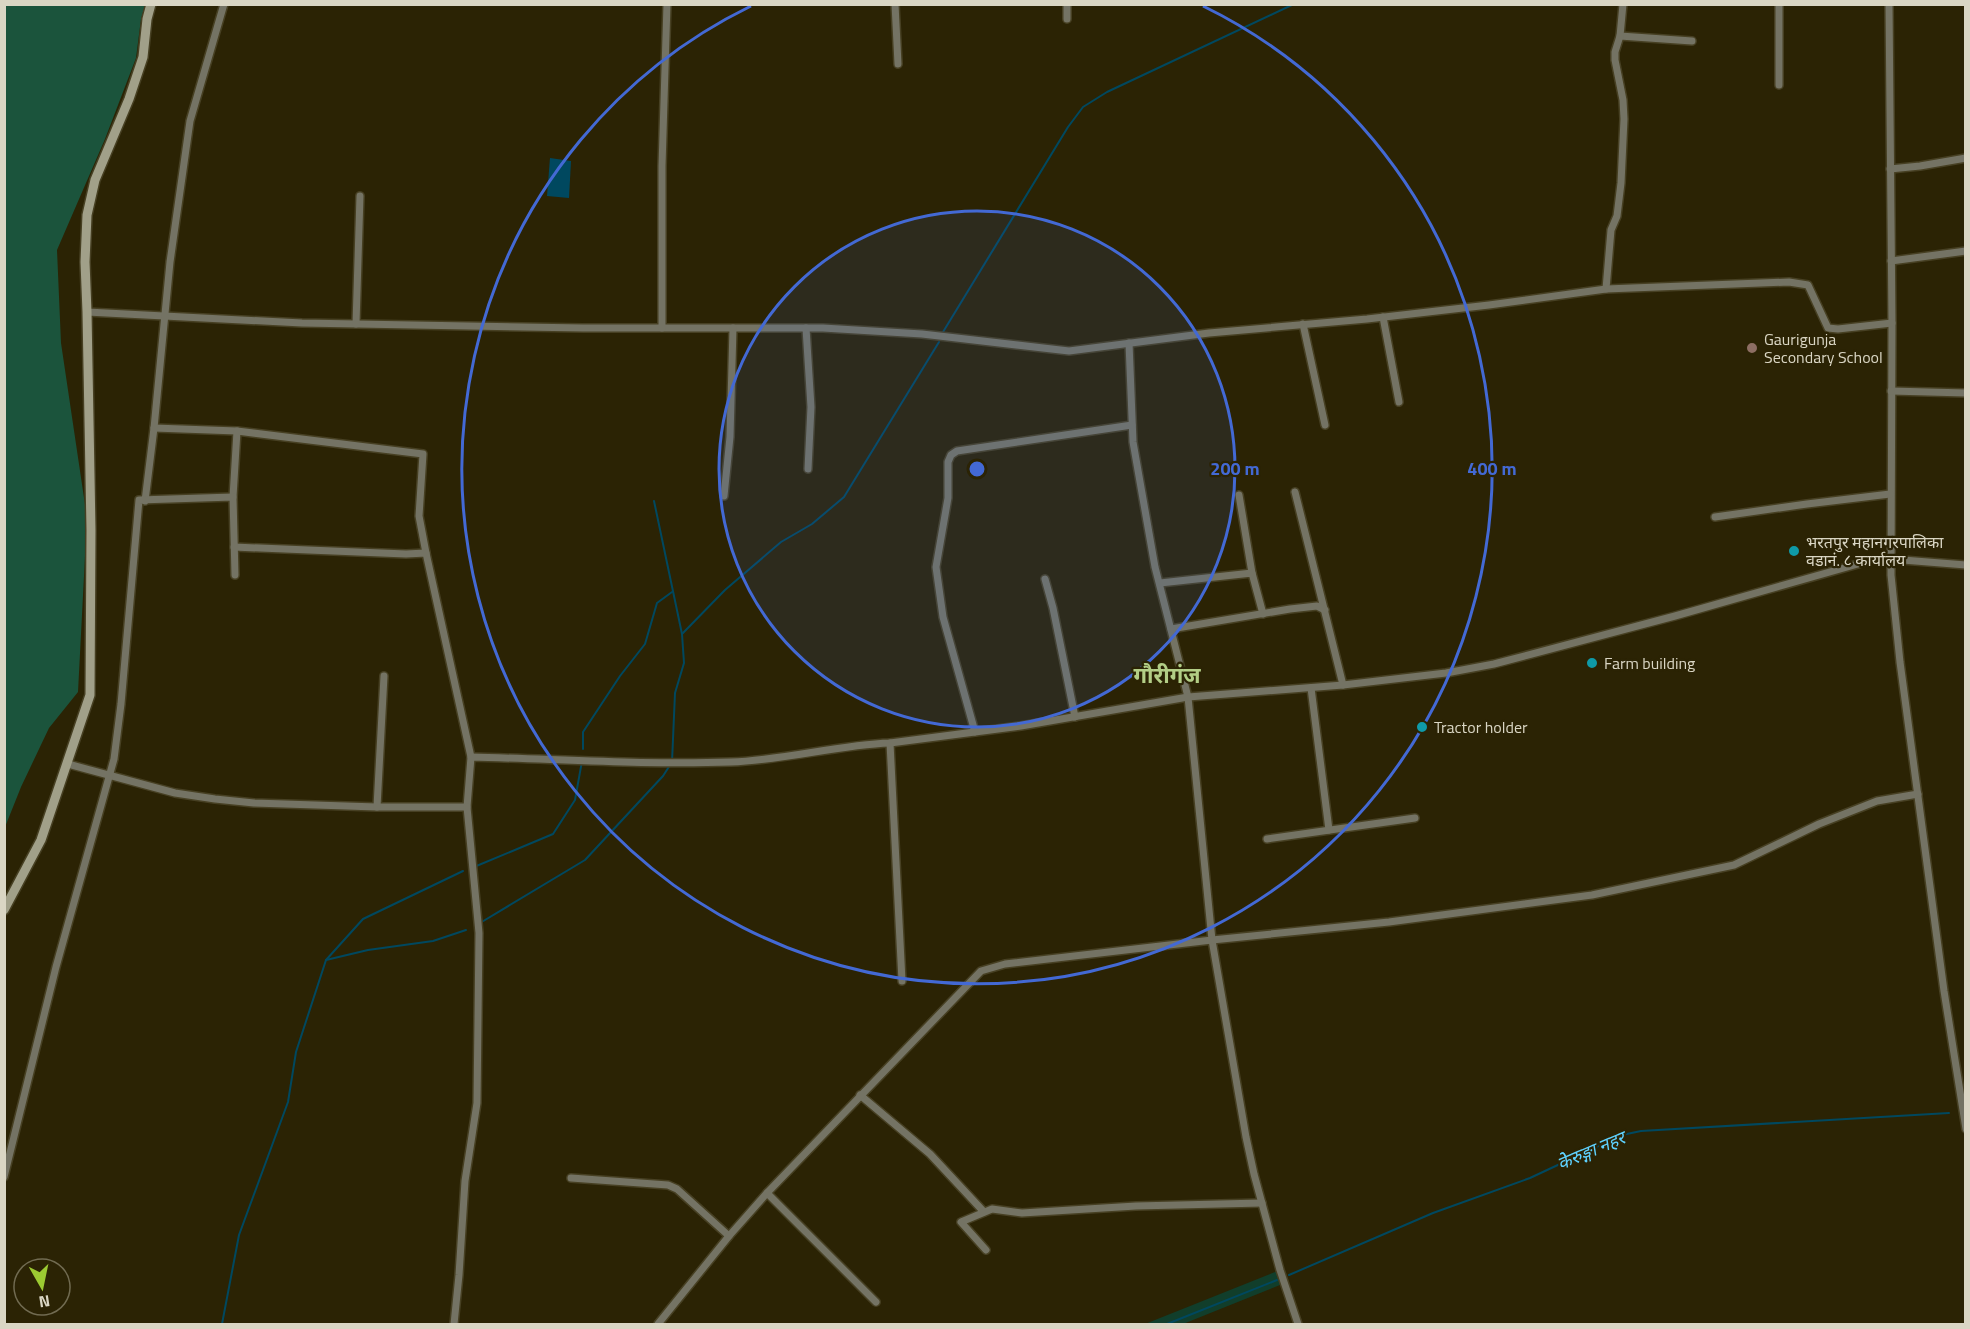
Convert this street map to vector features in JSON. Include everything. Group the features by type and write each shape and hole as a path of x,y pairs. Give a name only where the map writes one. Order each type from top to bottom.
{"main road":[{"path":"4,910 41,840 90,695 92,530 85,262 87,215 95,180 129,99 143,57 151,4"}],"street":[{"path":"145,501 170,262 189,121 224,4"},
{"path":"662,328 662,165 667,4"},
{"path":"895,4 898,64"},
{"path":"1067,4 1067,19"},
{"path":"1606,289 1611,230 1617,216 1621,183 1624,119 1615,52 1620,36 1623,4"},
{"path":"1779,4 1779,85"},
{"path":"1889,4 1892,261 1890,559 1893,607 1944,991 1965,1129"},
{"path":"1620,36 1692,41"},
{"path":"1890,169 1965,158"},
{"path":"356,324 360,196"},
{"path":"1892,261 1965,251"},
{"path":"87,312 356,324 806,328 922,334 1069,351 1209,333 1383,317 1606,289 1799,283 1808,285 1828,328 1892,323"},
{"path":"1383,317 1398,402"},
{"path":"1303,324 1325,425"},
{"path":"724,496 730,437 733,328"},
{"path":"806,328 811,406 808,469"},
{"path":"1129,343 1133,442 1160,583 1188,697 1212,940 1246,1137 1280,1270 1298,1324"},
{"path":"1891,391 1965,393"},
{"path":"975,732 943,617 937,579 936,567 948,498 948,462 951,455 957,451 1132,425"},
{"path":"154,428 237,432 423,454 419,516 471,757 467,807 479,933 477,1103 465,1181 462,1244 454,1324"},
{"path":"235,575 233,497 237,432"},
{"path":"1295,492 1343,685"},
{"path":"1715,517 1890,494"},
{"path":"1239,495 1252,573 1263,614"},
{"path":"4,1177 56,967 111,775 121,704 139,500 233,497"},
{"path":"234,547 426,553"},
{"path":"471,757 733,762 975,732 1188,697 1311,688 1446,673 1494,664 1872,560 1890,559 1965,565"},
{"path":"1160,583 1252,573"},
{"path":"1045,579 1075,717"},
{"path":"1171,629 1317,606 1325,610"},
{"path":"377,807 384,676"},
{"path":"1311,688 1329,830"},
{"path":"890,743 902,981"},
{"path":"68,764 175,793 215,799 254,803 377,807 467,807"},
{"path":"658,1324 767,1193 981,971 1005,964 1453,914 1592,896 1734,865 1819,824 1877,801 1918,794"},
{"path":"1267,839 1415,818"},
{"path":"860,1095 930,1154 984,1212"},
{"path":"571,1178 668,1185 677,1189 729,1236"},
{"path":"767,1193 876,1302"},
{"path":"986,1250 961,1222 992,1209 1022,1214 1136,1206 1262,1203"}],"green space":[{"path":"5,5 145,5 136,58 105,139 57,250 61,343 87,518 78,692 49,728 5,827"},
{"path":"1280,1270 1285,1283 1183,1324 1145,1324"}],"water":[{"path":"550,158 571,161 569,198 547,196"}],"waterway":[{"path":"943,332 1068,127 1083,107 1107,92 1294,4"},
{"path":"682,634 725,590 781,542 812,524 844,497 939,342"},
{"path":"480,923 585,860 663,776 672,762 675,693 684,663 682,634 654,501"},
{"path":"583,749 583,732 620,676 645,644 657,603 672,592"},
{"path":"474,867 553,834 575,800 582,761"},
{"path":"222,1324 239,1235 288,1102 296,1052 326,960 363,919 463,871"},
{"path":"326,960 368,950 433,941 466,930"},
{"name":"केेरुङ्गा नहर","path":"1289,1275 1433,1213 1530,1178 1622,1135 1641,1131 1949,1113"},
{"name":"केेरुङ्गा नहर","path":"1167,1324 1277,1280"}],"place":[{"name":"Gaurigunja Secondary School","path":"1752,348"},
{"name":"भरतपुर महानगरपालिका वडानं. ८ कार्यालय","path":"1794,551"},
{"name":"Farm building","path":"1592,663"},
{"name":"Tractor holder","path":"1422,727"}],"district":[{"name":"गौरीगंज","path":"1167,675"}]}
